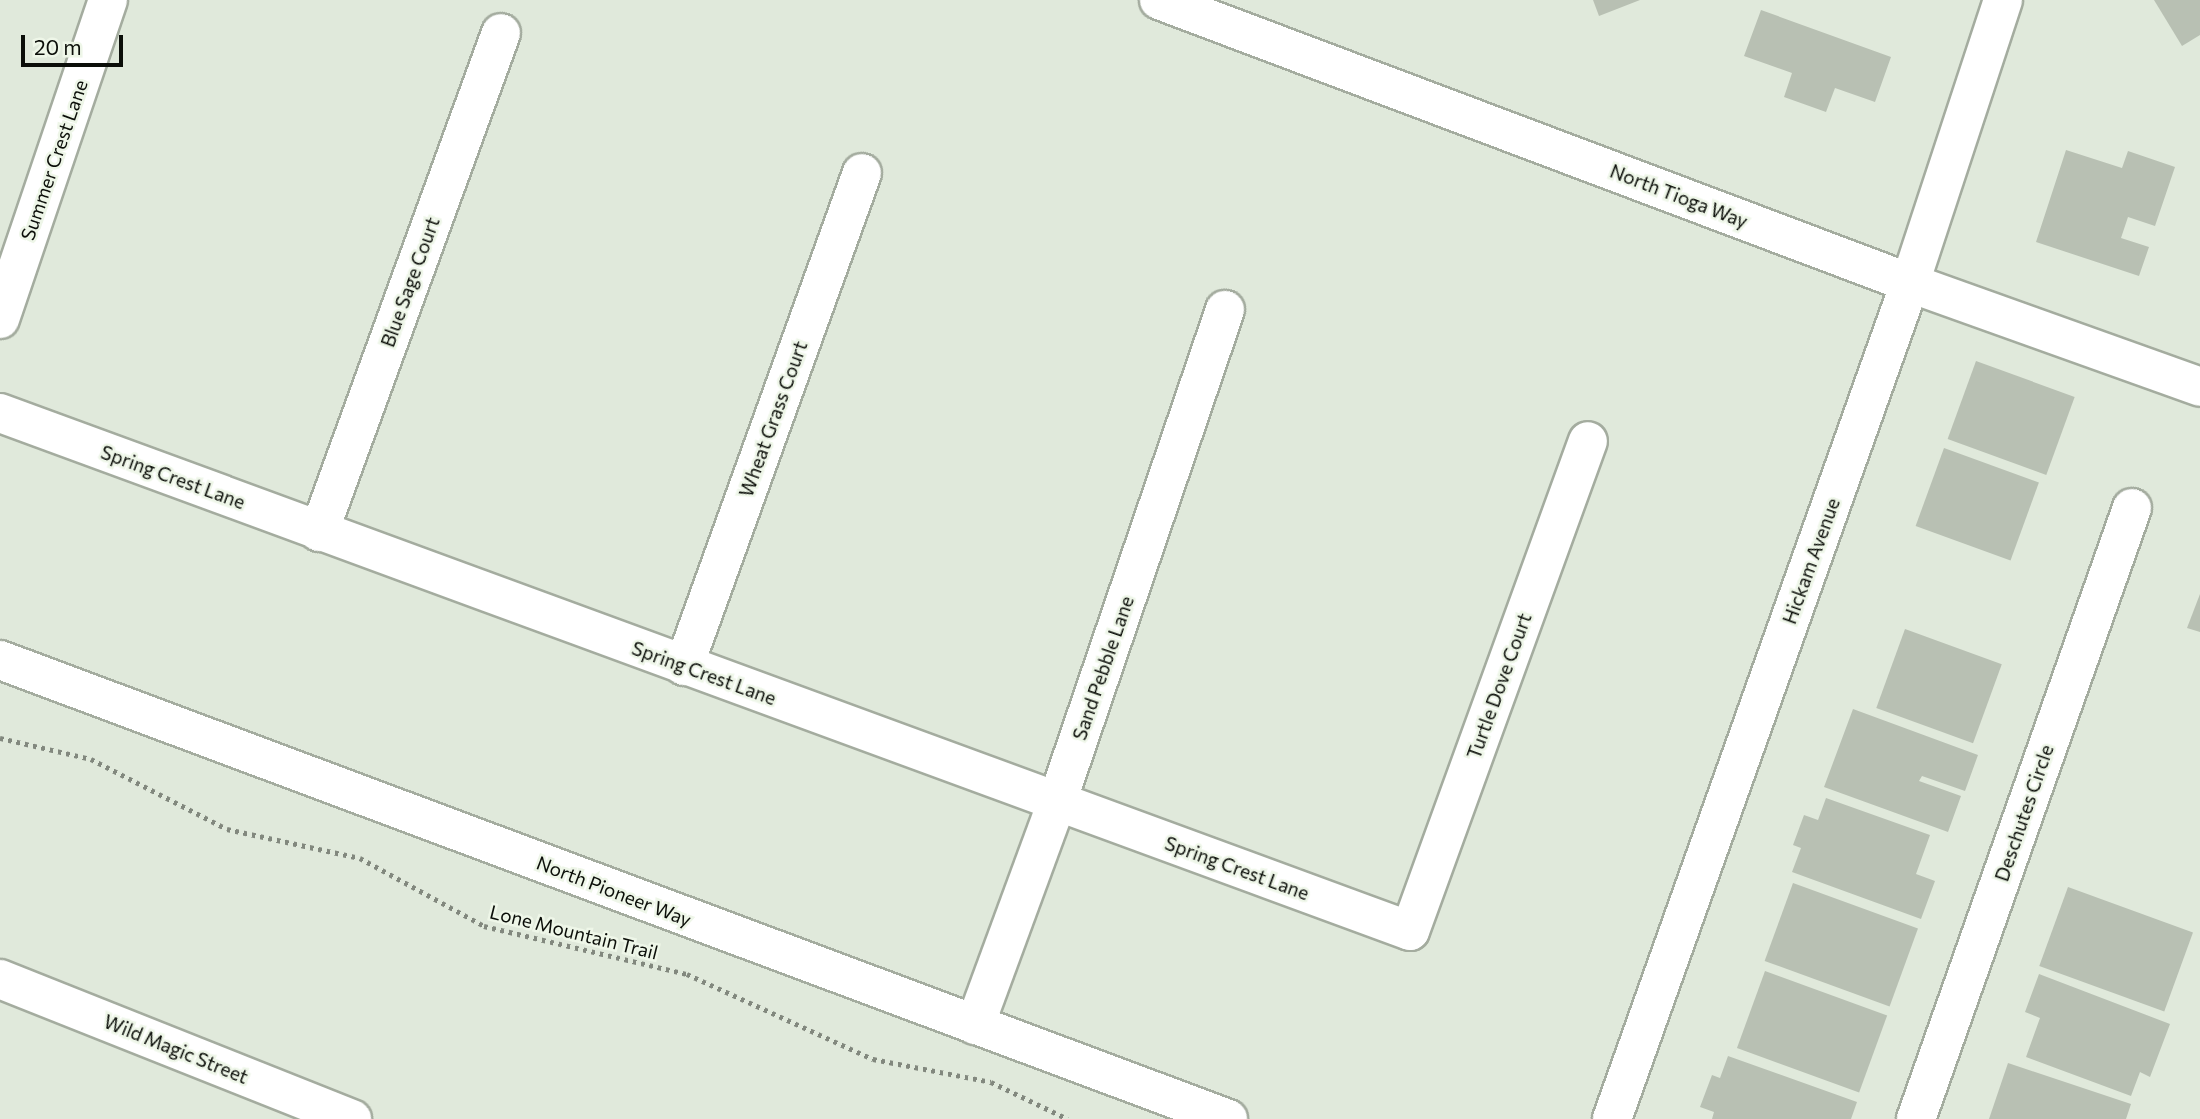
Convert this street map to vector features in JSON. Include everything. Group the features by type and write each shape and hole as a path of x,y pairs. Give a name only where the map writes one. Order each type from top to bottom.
{"street":[{"name":"Summer Crest Lane","path":"0,319 108,0"},
{"name":"North Tioga Way","path":"1159,0 1910,283 2200,387"},
{"name":"Hickam Avenue","path":"1612,1119 1910,283 2003,0"},
{"name":"Blue Sage Court","path":"319,532 501,33"},
{"name":"Wheat Grass Court","path":"684,666 862,173"},
{"name":"Sand Pebble Lane","path":"975,1025 1057,802 1225,310"},
{"name":"Spring Crest Lane","path":"0,412 319,532 1410,931"},
{"name":"Turtle Dove Court","path":"1410,931 1588,441"},
{"name":"Deschutes Circle","path":"1916,1119 2132,508"},
{"name":"North Pioneer Way","path":"0,660 1228,1119"},
{"name":"Wild Magic Street","path":"0,979 352,1119"}],"path":[{"name":"Lone Mountain Trail","path":"0,737 91,759 227,829 360,858 484,926 687,974 873,1059 991,1082 1068,1119"}],"building":[{"path":"1593,0 1640,0 1599,16"},
{"path":"2154,0 2200,0 2200,35 2182,46"},
{"path":"1761,10 1891,57 1875,102 1835,88 1826,112 1784,97 1792,73 1744,56"},
{"path":"2066,150 2122,168 2128,151 2175,167 2155,226 2128,217 2121,238 2149,247 2139,276 2036,242"},
{"path":"1976,361 2075,397 2046,475 1948,439"},
{"path":"1944,448 2039,483 2011,561 1916,526"},
{"path":"2200,594 2200,632 2187,628"},
{"path":"1905,629 2002,664 1973,743 1876,708"},
{"path":"1853,709 1978,755 1965,791 1922,776 1919,781 1961,796 1948,832 1824,787"},
{"path":"1826,798 1930,835 1916,874 1935,881 1921,919 1792,872 1801,848 1793,845 1804,815 1818,820"},
{"path":"1793,883 1918,928 1890,1006 1765,961"},
{"path":"2068,887 2193,932 2164,1011 2039,966"},
{"path":"1765,971 1887,1015 1859,1093 1737,1048"},
{"path":"2039,974 2170,1024 2150,1077 2140,1072 2131,1096 2026,1057 2040,1018 2025,1012"},
{"path":"1728,1056 1857,1102 1851,1119 1712,1119 1714,1112 1700,1107 1712,1075 1720,1078"},
{"path":"2008,1063 2131,1104 2126,1119 1989,1119"}]}
